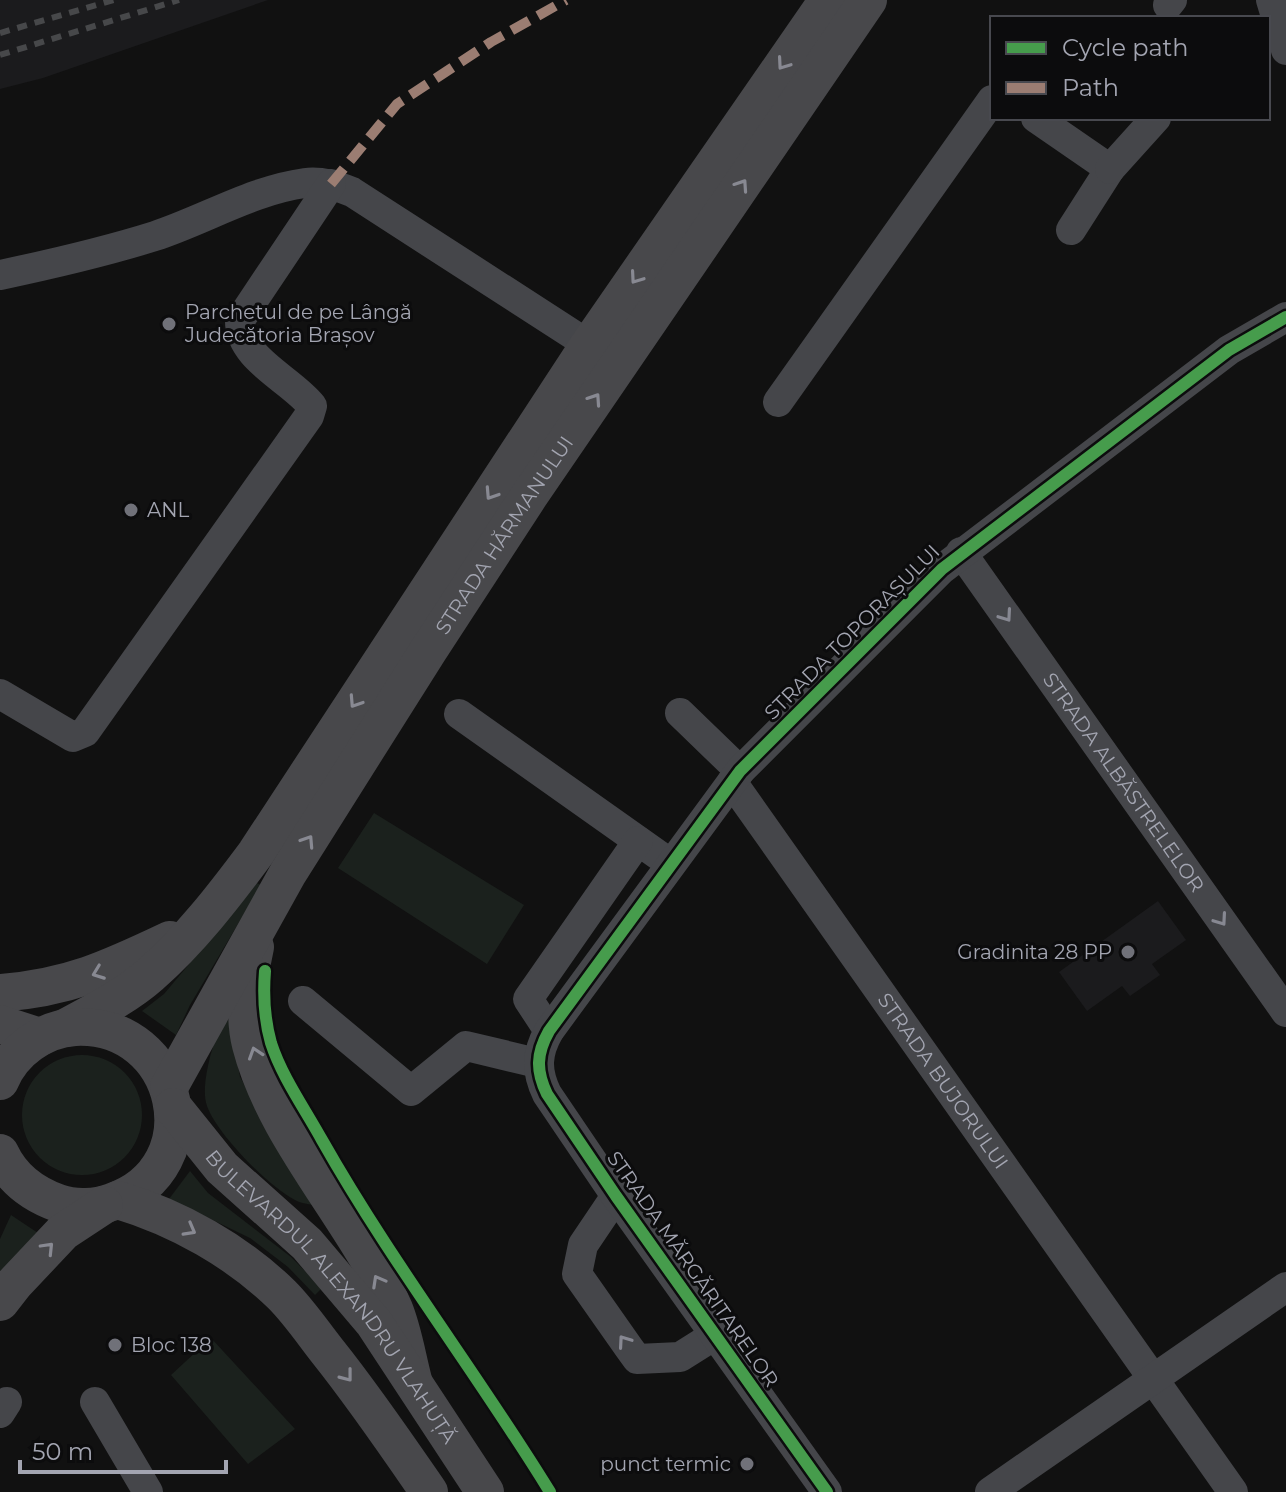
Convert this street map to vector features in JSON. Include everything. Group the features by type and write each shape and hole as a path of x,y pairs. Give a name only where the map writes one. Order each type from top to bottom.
{"main road":[{"name":"STRADA HĂRMANULUI","path":"0,1081 15,1057 53,1032 121,996 150,975 221,900 256,853 589,345 828,0"},
{"name":"STRADA HĂRMANULUI","path":"111,1202 150,1178 161,1162 171,1136 171,1097 267,907 529,496 868,0"},
{"path":"267,907 248,977 251,1044 277,1109 394,1310 413,1380"},
{"path":"0,993 68,984 194,928"},
{"name":"BULEVARDUL ALEXANDRU VLAHUȚĂ","path":"0,1024 53,1032 91,1026 116,1032 139,1045 157,1064 171,1097 222,1168 307,1244 374,1323 485,1492"},
{"name":"BULEVARDUL ALEXANDRU VLAHUȚĂ","path":"2,1166 42,1198 66,1206 111,1202 157,1212 247,1264 280,1293 371,1406 429,1492"},
{"path":"0,1302 63,1232 111,1202"}],"street":[{"path":"1271,0 1286,51"},
{"path":"778,402 990,103"},
{"path":"1039,120 1110,169"},
{"path":"1071,230 1110,169 1154,120"},
{"path":"0,275 156,236 271,191 306,183 331,184 352,192 589,345"},
{"path":"1,698 73,737 85,732 309,416 312,406 304,396 251,352 240,330 240,320 331,184"},
{"name":"STRADA TOPORAȘULUI","path":"537,1063 539,1048 549,1031 736,777 961,552 1229,350 1286,317"},
{"name":"STRADA ALBĂSTRELELOR","path":"961,552 1286,1012"},
{"name":"STRADA BUJORULUI","path":"680,713 736,777 1233,1492"},
{"path":"459,714 671,864"},
{"path":"549,1031 528,999 638,841"},
{"path":"303,1001 411,1091 466,1046 537,1063"},
{"name":"STRADA MĂRGĂRITARELOR","path":"537,1063 540,1081 547,1094 827,1492"},
{"path":"616,1196 583,1245 577,1274 629,1348 637,1359 680,1357 715,1335"},
{"path":"990,1492 1286,1287"},
{"path":"95,1402 148,1492"}],"shaded area":[{"path":"0,0 268,0 43,78 0,89"},
{"path":"374,813 524,905 487,964 338,868"},
{"path":"257,883 261,885 190,1005 176,1035 142,1011 164,994"},
{"name":"Gradinita 28 PP","path":"1158,901 1186,940 1152,964 1160,975 1130,996 1122,986 1087,1011 1059,972"},
{"path":"230,1019 240,1077 313,1205 295,1200 258,1171 221,1131 207,1106 205,1088 210,1057 220,1031"},
{"path":"82,1055 105,1060 124,1073 137,1092 142,1115 137,1138 124,1157 105,1170 82,1175 59,1170 40,1157 27,1138 22,1115 27,1092 40,1073 59,1060"},
{"path":"190,1171 208,1193 291,1257 322,1288 315,1295 288,1267 250,1238 169,1199"},
{"path":"11,1215 41,1235 0,1275 0,1239"},
{"path":"211,1338 295,1429 248,1464 171,1375"}],"railway":[{"path":"0,33 114,0"},
{"path":"0,55 179,0"}],"marked path":[{"path":"331,184 397,104 491,42 566,0"}],"cycle path":[{"path":"827,1492 547,1094 539,1062 545,1039 740,771 942,569 1229,350 1286,317"},
{"path":"265,971 269,1034 287,1080 376,1230 550,1492"}],"place":[{"name":"Parchetul de pe Lângă Judecătoria Brașov","path":"169,324"},
{"name":"ANL","path":"131,510"},
{"name":"Gradinita 28 PP","path":"1128,952"},
{"name":"Bloc 138","path":"115,1345"},
{"name":"punct termic","path":"747,1464"}]}
